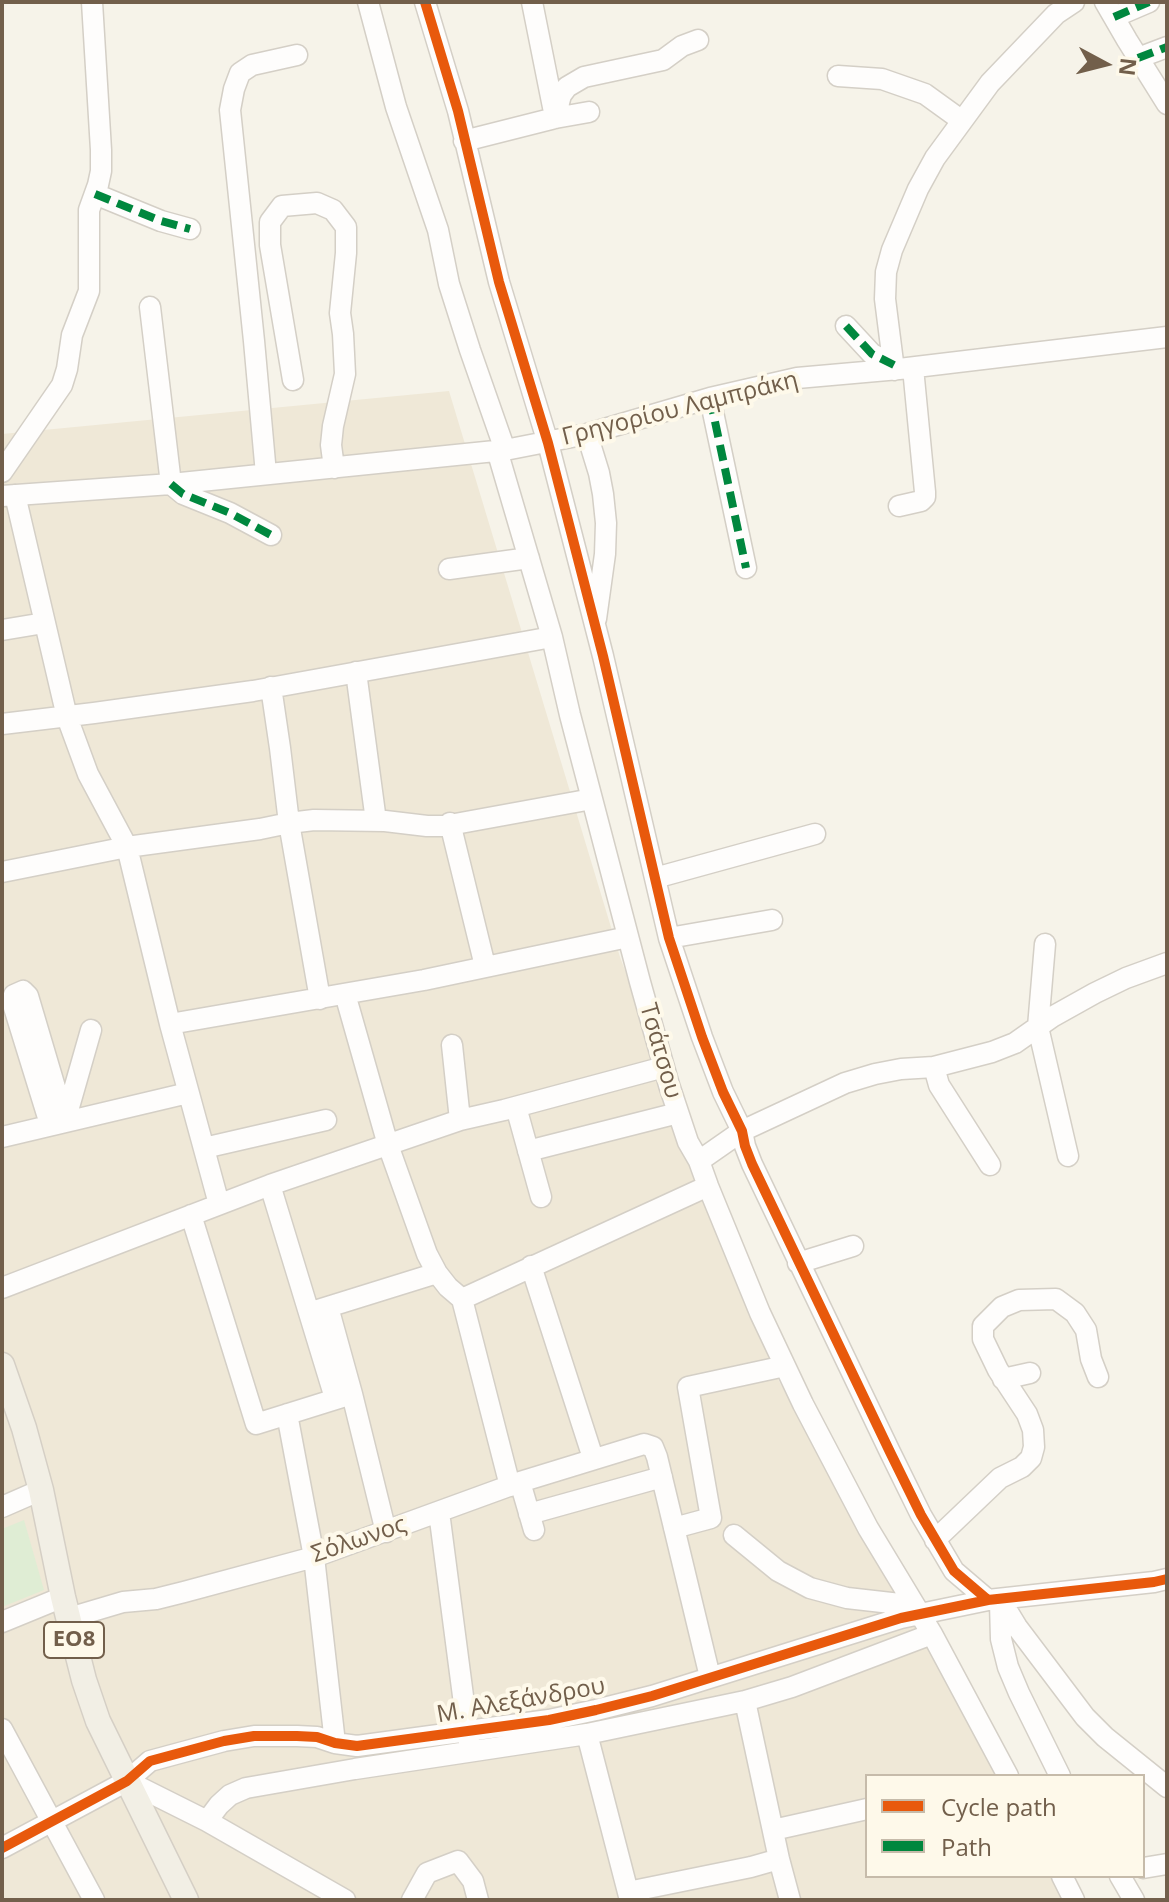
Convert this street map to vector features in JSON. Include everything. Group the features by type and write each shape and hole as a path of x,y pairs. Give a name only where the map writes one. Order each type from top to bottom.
{"main road":[{"name":"ΕΟ8","path":"2,1365 41,1490 84,1680 98,1721 186,1900"}],"street":[{"path":"2,472 65,377 72,335 89,291 89,210 101,171 92,2"},
{"name":"Τσάτσου","path":"368,2 396,107 438,230 453,297 501,450 628,937 688,1142 699,1161 760,1313 803,1404 868,1528 921,1614 1007,1774"},
{"path":"425,2 448,75 499,282 548,443 669,938 707,1051 742,1131 752,1164 890,1452 954,1571 994,1599 1085,1717 1167,1787"},
{"path":"532,2 555,118"},
{"path":"899,506 921,501 925,492 885,299 886,272 892,250 918,189 961,120 990,83 1040,30 1074,2"},
{"path":"1149,2 1110,10 1167,104"},
{"path":"555,118 561,95 567,87 584,77 663,60 682,46 698,40"},
{"path":"1138,58 1167,47"},
{"path":"266,474 230,110 240,73 252,65 297,55"},
{"path":"838,76 882,79 925,94 961,120"},
{"path":"464,141 589,112"},
{"path":"95,194 161,221 190,229"},
{"path":"293,380 270,245 270,222 282,206 317,203 333,210 346,227 340,313 345,374 333,426 331,445 334,468"},
{"path":"150,307 171,484 183,494 230,513 271,535"},
{"path":"846,326 872,354 900,367"},
{"name":"Γρηγορίου Λαμπράκη","path":"9,496 171,484 501,450 587,434 710,398 797,378 1167,337"},
{"path":"710,398 746,568"},
{"path":"587,434 601,483 606,523 595,628"},
{"path":"9,496 67,717 88,774 127,847 170,1024 219,1204"},
{"path":"449,569 529,558"},
{"path":"2,630 44,623"},
{"path":"2,724 271,687 552,637"},
{"path":"356,672 376,821"},
{"path":"271,687 289,823 320,999"},
{"path":"2,872 127,847 289,823 314,820 376,821 427,826 592,799"},
{"path":"450,823 485,966"},
{"path":"655,878 815,834"},
{"path":"669,938 772,920"},
{"path":"170,1024 424,980 628,937"},
{"path":"1045,944 1038,1027 1068,1156"},
{"path":"699,1161 742,1131 845,1083 901,1069 934,1067 992,1052 1015,1043 1095,993 1167,963"},
{"path":"23,991 28,996 57,1122 12,1001 14,995 23,991"},
{"path":"345,994 388,1145 427,1254 437,1273 462,1299 515,1484 532,1522 662,1477 710,1677"},
{"path":"57,1122 91,1030"},
{"path":"452,1045 460,1120"},
{"path":"2,1288 270,1185 460,1120 664,1067"},
{"path":"934,1067 939,1085 990,1165"},
{"path":"2,1137 188,1093"},
{"path":"516,1107 541,1197"},
{"path":"528,1151 678,1113"},
{"path":"204,1148 326,1120"},
{"path":"270,1185 318,1310 386,1532"},
{"path":"462,1299 708,1186"},
{"path":"191,1215 256,1424 343,1396"},
{"path":"798,1263 853,1246"},
{"path":"531,1266 593,1458"},
{"path":"318,1310 437,1273"},
{"path":"935,1540 1000,1478 1022,1467 1031,1458 1034,1447 1033,1430 1027,1414 983,1339 983,1326 1002,1307 1019,1300 1056,1299 1075,1313 1086,1330 1098,1377"},
{"path":"674,1528 711,1518 688,1387 785,1366"},
{"path":"1007,1384 1032,1379"},
{"path":"287,1414 314,1557 335,1743"},
{"name":"Σόλωνος","path":"2,1622 66,1607 156,1599 314,1557 515,1484 644,1444 653,1447 662,1477"},
{"path":"2,1507 41,1490"},
{"path":"439,1512 469,1742"},
{"path":"734,1535 778,1571 810,1588 847,1598 900,1604 921,1614"},
{"name":"Μ. Αλεξάνδρου","path":"207,1821 230,1795 246,1788 355,1769 652,1696 921,1614 994,1599 1167,1579"},
{"path":"994,1599 1008,1667 1059,1774"},
{"name":"Μ. Αλεξάνδρου","path":"2,1848 127,1781 150,1761 224,1741 254,1736 297,1736 357,1746 587,1734 745,1701 792,1687 932,1634"},
{"path":"745,1701 790,1900"},
{"path":"2,1729 94,1900"},
{"path":"587,1734 629,1896 779,1859"},
{"path":"127,1781 207,1821 345,1900"},
{"path":"773,1830 865,1809"},
{"path":"412,1900 427,1873 458,1861 473,1881 478,1900"},
{"path":"1145,1868 1167,1864"},
{"path":"1063,1878 1074,1900"},
{"path":"1121,1878 1134,1900"}],"shaded area":[{"path":"449,391 620,957 779,1381 1000,1774 865,1774 865,1878 1054,1878 1066,1900 2,1900 2,434"}],"green space":[{"path":"24,1520 44,1590 2,1607 2,1529"}],"marked path":[{"path":"1114,17 1149,2"},
{"path":"1138,58 1167,47"},
{"path":"95,194 161,221 190,229"},
{"path":"846,326 872,354 894,365"},
{"path":"710,398 746,568"},
{"path":"171,484 183,494 230,513 271,535"}],"cycle path":[{"path":"425,2 458,111 499,282 548,443 603,656 669,938 702,1037 742,1131 752,1164 921,1515 954,1571 988,1600"},
{"path":"2,1848 127,1781 150,1761 224,1741 254,1736 297,1736 357,1746 549,1720 652,1696 901,1618 988,1600 1167,1579"}]}
